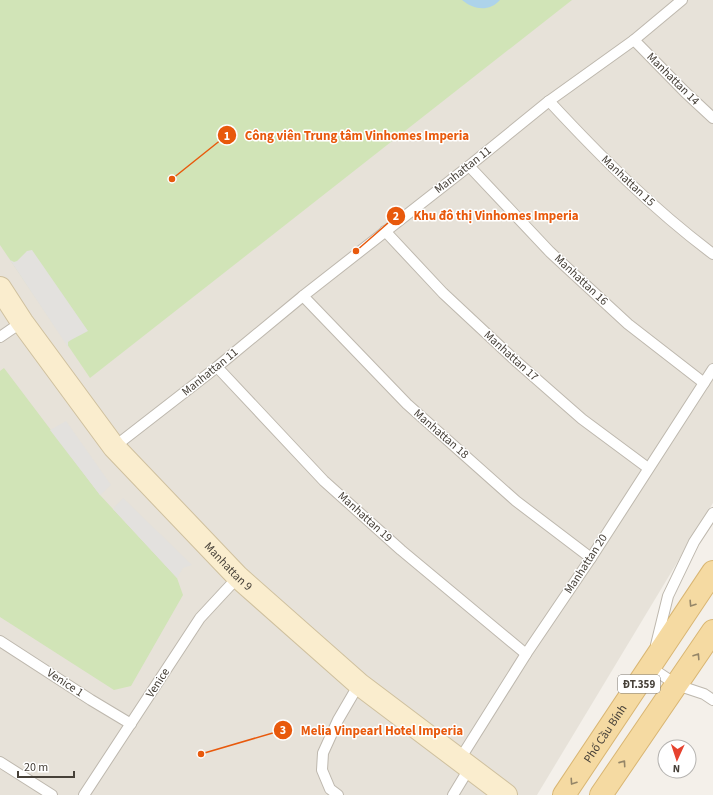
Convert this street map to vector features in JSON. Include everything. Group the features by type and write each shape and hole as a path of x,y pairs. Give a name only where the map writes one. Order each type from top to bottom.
{"main road":[{"name":"Manhattan 9","path":"0,288 22,322 114,447 238,577 359,684 506,795"},
{"name":"Phố Cầu Bính","path":"564,795 713,572"},
{"name":"ĐT.359","path":"601,795 713,631"}],"lane":[{"name":"Manhattan 11","path":"114,447 217,367 303,296 469,166 549,101 634,40 682,0"},
{"name":"Manhattan 14","path":"634,40 713,118"},
{"name":"Manhattan 15","path":"549,101 601,157 682,231 713,254"},
{"name":"Manhattan 16","path":"469,166 550,252 628,324 704,383"},
{"name":"Manhattan 17","path":"385,231 443,293 517,362 582,419 648,468"},
{"name":"Manhattan 18","path":"303,296 407,404 516,501 591,558"},
{"path":"0,337 22,322"},
{"name":"Manhattan 19","path":"217,367 324,481 401,550 526,654"},
{"name":"Manhattan 20","path":"453,795 465,763 526,654 591,558 713,369"},
{"path":"713,513 694,542 668,596 650,667 677,685 704,694 713,700"},
{"name":"Venice","path":"84,795 200,618 238,577"},
{"name":"Venice 1","path":"0,641 131,724"},
{"path":"338,795 330,788 322,770 323,753 338,720 359,684"},
{"path":"0,762 52,795"}],"shaded area":[{"path":"0,0 713,0 713,503 537,795 0,795"},
{"path":"32,250 88,331 68,342 68,347 10,260 14,262 17,261 27,251"},
{"path":"66,421 111,485 100,495 50,430"},
{"path":"123,498 192,565 183,568 177,578 113,509"}],"green space":[{"path":"0,0 572,0 90,378 0,245"},
{"path":"4,368 100,495 177,578 183,595 131,686 114,690 0,617 0,371"}],"water":[{"path":"462,0 500,0 496,4 486,8 476,8"}],"place":[{"name":"Công viên Trung tâm Vinhomes Imperia","path":"172,179"},
{"name":"Khu đô thị Vinhomes Imperia","path":"356,251"},
{"name":"Melia Vinpearl Hotel Imperia","path":"201,754"}]}
